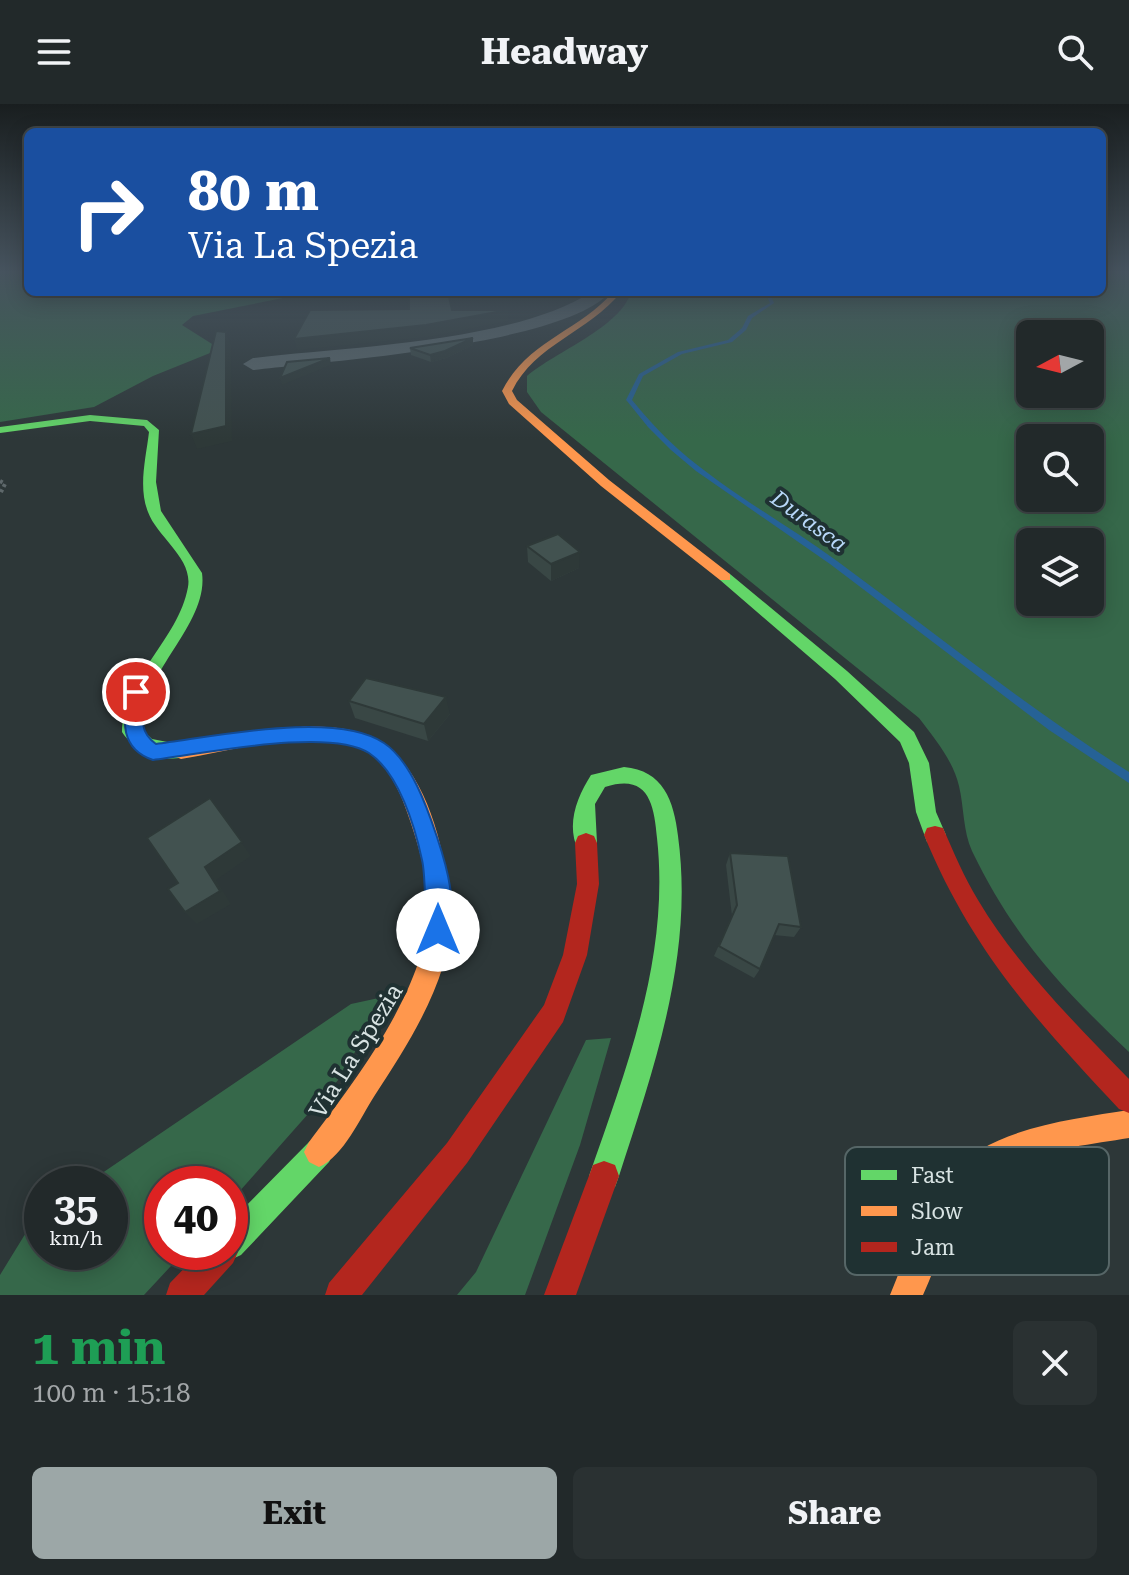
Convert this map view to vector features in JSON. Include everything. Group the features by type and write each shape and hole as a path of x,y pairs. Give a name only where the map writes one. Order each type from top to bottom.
{"street":[{"path":"253,364 311,346 460,340 511,328"},
{"path":"580,328 515,370 508,380 507,391 513,402 605,483 684,543 841,675 907,737 919,763 926,812 947,869 981,931 1035,1000 1129,1099"},
{"path":"311,346 349,356"},
{"name":"Via La Spezia","path":"0,430 108,418 147,423 155,432 150,492 154,512 165,531 188,556 197,577 188,615 136,692 132,726 138,742 153,752 164,752 310,734 357,739 378,749 395,767 418,812 434,861 440,903 436,957 419,1003 328,1141 248,1225"},
{"path":"341,1295 457,1153 554,1013 575,955 588,884 585,803 598,781 624,772 635,774 657,789 668,824 673,865 662,983 588,1227 560,1295"},
{"path":"1026,1147 1129,1124"},
{"path":"182,1295 205,1270"},
{"path":"906,1295 916,1275"}],"path":[{"path":"0,481 5,484 0,494"}],"green space":[{"path":"0,328 186,328 220,349 153,376 94,407 0,422"},
{"path":"601,328 1016,328 1016,408 1104,408 1104,328 1129,328 1129,1052 1061,983 1005,910 969,844 959,786 952,767 919,718 541,412 527,392 527,376"},
{"path":"388,996 339,1079 248,1182 248,1166 144,1166 144,1270 167,1270 144,1295 0,1295 0,1275 24,1236 24,1270 128,1270 128,1166 112,1166 351,1004"},
{"path":"611,1038 580,1145 525,1295 457,1295 476,1272 586,1040"}],"building":[{"path":"300,328 402,328 294,339"},
{"path":"216,331 226,332 226,426 191,434"},
{"path":"473,338 430,355 410,348"},
{"path":"330,358 280,378 287,362"},
{"path":"558,534 580,552 551,564 527,546"},
{"path":"366,678 446,697 424,724 349,701"},
{"path":"210,798 242,842 205,867 220,891 185,912 168,889 178,883 147,838"},
{"path":"730,853 788,856 801,927 779,924 760,969 719,946 737,905"}],"waterway":[{"name":"Durasca","path":"745,328 730,341 680,353 641,375 629,400 673,449 724,489 833,562 1016,701 1129,778"}],"traffic: fast":[{"path":"0,430 90,418 147,423 155,432 151,502 158,521 191,564 196,584 190,604 143,685 132,711 132,732 147,746 181,751"},
{"path":"725,577 841,675 907,737 919,763 926,812 935,835"},
{"path":"586,843 585,803 598,781 624,775 644,779 652,785 666,821 671,866 667,956 646,1045 604,1176"},
{"path":"248,1225 319,1152"}],"traffic: slow":[{"path":"575,328 527,360 515,374 507,391 513,402 605,483 725,577"},
{"path":"181,751 287,735 329,734 362,741 373,746 398,772 429,843 440,908 430,967 402,1027 319,1152"},
{"path":"1024,1147 1129,1124"},
{"path":"906,1295 915,1275"}],"traffic: jam":[{"path":"935,835 951,874 993,944 1044,1008 1129,1099"},
{"path":"341,1295 457,1153 554,1013 575,955 588,884 586,843"},
{"path":"560,1295 604,1176"},
{"path":"182,1295 205,1270"}],"route":[{"path":"136,692 132,726 138,742 153,752 175,752 324,733 357,739 378,749 395,767 418,812 434,861 440,903 438,930"}]}
